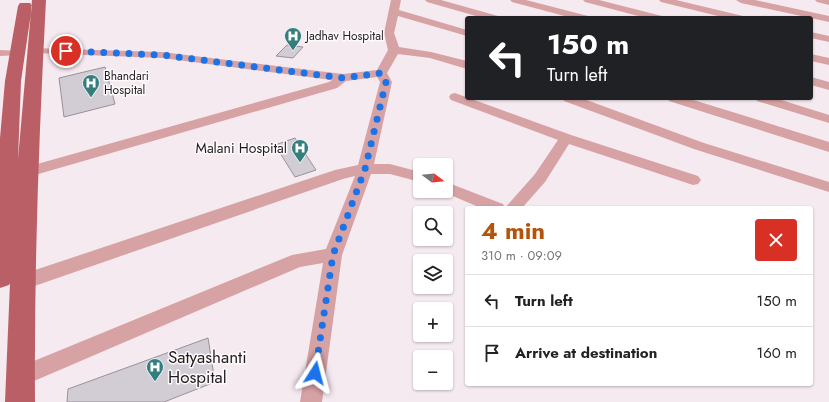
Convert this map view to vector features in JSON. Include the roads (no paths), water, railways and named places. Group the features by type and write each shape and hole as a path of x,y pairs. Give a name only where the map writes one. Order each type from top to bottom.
{"main road":[{"path":"0,278 13,81 26,0"},
{"path":"20,402 28,172 17,52 39,0"}],"street":[{"path":"430,0 487,16"},
{"path":"515,0 576,16"},
{"path":"588,0 650,16"},
{"path":"664,0 732,16"},
{"path":"741,0 829,19"},
{"path":"820,0 829,2"},
{"path":"381,73 394,50 389,33 395,6 465,32"},
{"path":"813,36 829,40"},
{"path":"394,50 431,55 465,64"},
{"path":"17,52 162,55 343,78 381,73"},
{"path":"813,58 829,62"},
{"path":"311,402 333,255 365,169 386,82 381,73"},
{"path":"28,172 334,85 343,78"},
{"path":"813,82 829,86"},
{"path":"455,97 566,138 693,180"},
{"path":"574,100 699,146 829,187"},
{"path":"680,100 829,147"},
{"path":"768,100 829,119"},
{"path":"515,206 540,178 566,138"},
{"path":"23,282 340,174 365,169 390,169 413,175"},
{"path":"453,191 492,206"},
{"path":"20,376 298,260 333,255"}],"place":[{"name":"Jadhav Hospital","path":"293,51"},
{"name":"Bhandari Hospital","path":"91,98"},
{"name":"Malani Hospital","path":"300,163"},
{"name":"Satyashanti Hospital","path":"155,382"}]}
